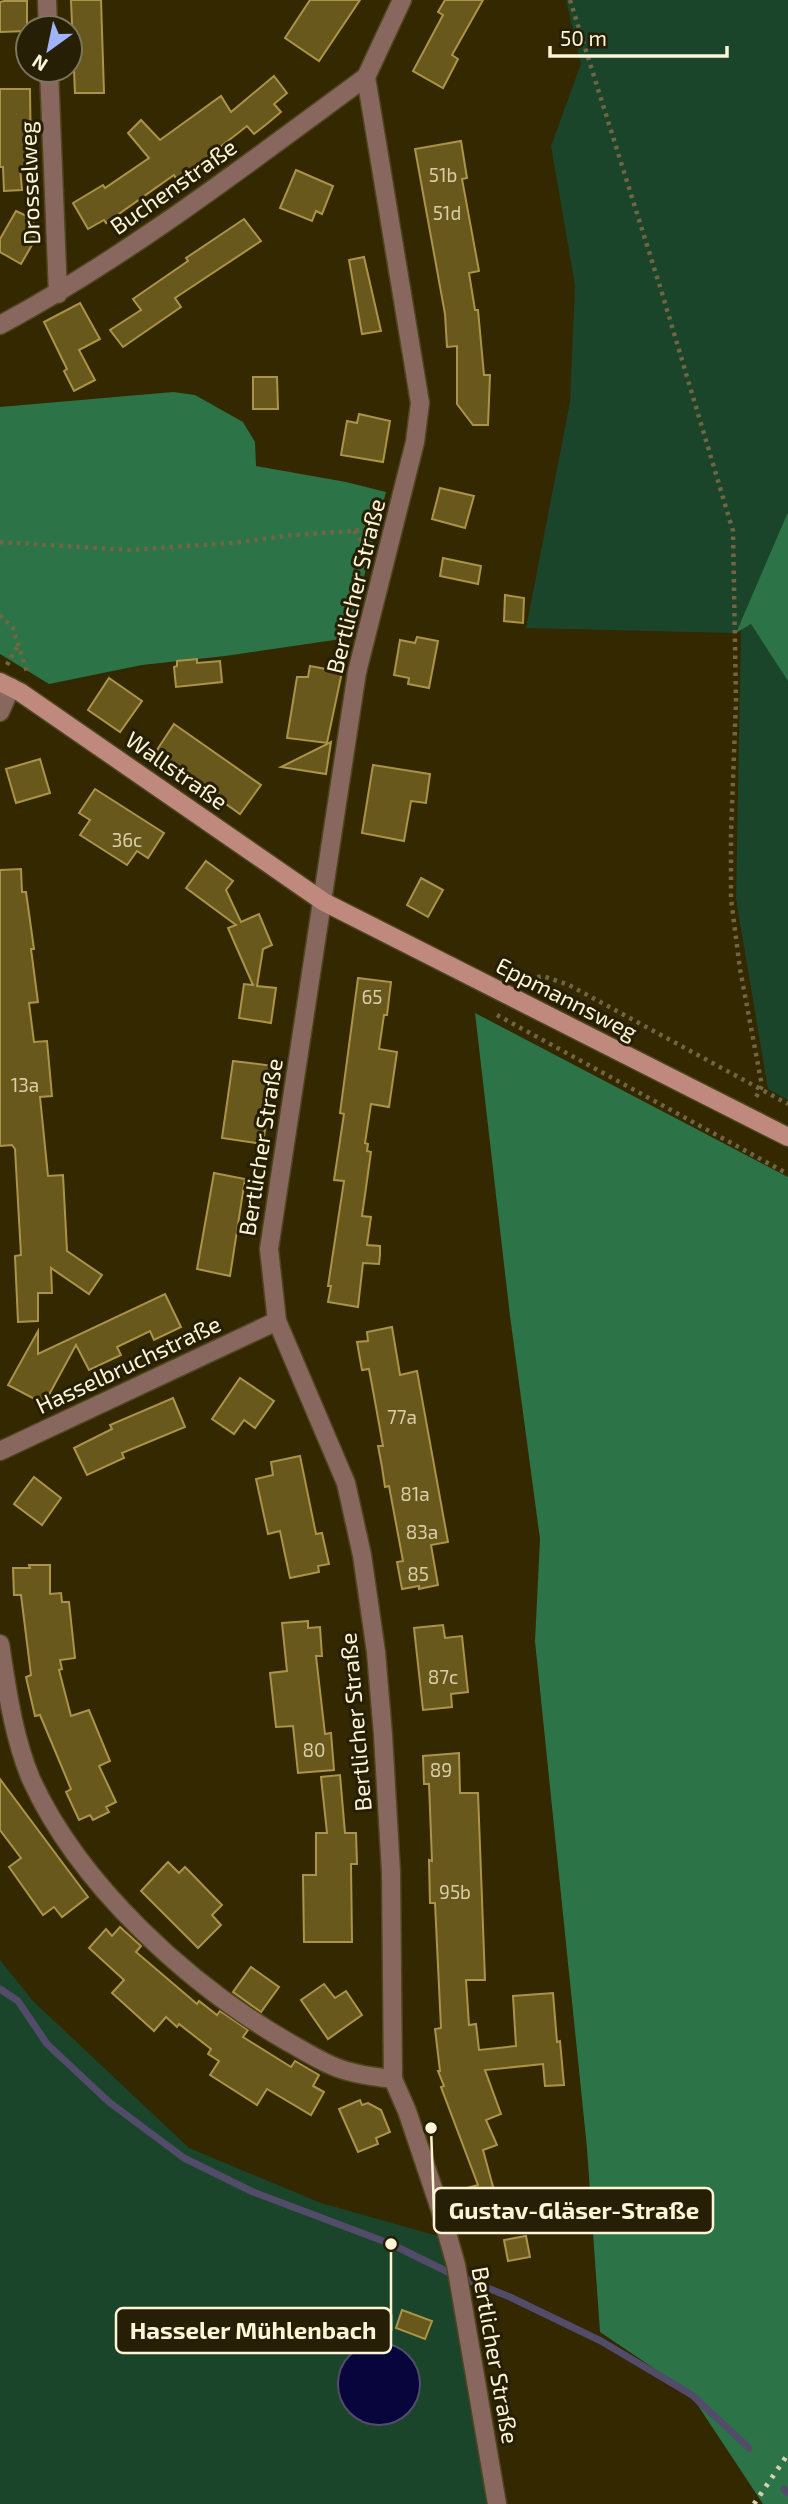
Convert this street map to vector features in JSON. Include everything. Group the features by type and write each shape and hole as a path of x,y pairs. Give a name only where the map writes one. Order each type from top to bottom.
{"street":[{"path":"366,76 402,0"},
{"name":"Buchenstraße","path":"0,325 58,294 170,221 366,76"},
{"name":"Bertlicher Straße","path":"366,76 420,403 415,442 395,529 357,672 269,1249 277,1321 346,1483 362,1555 376,1652 383,1735 391,1872 393,2079 407,2111 456,2266 497,2504"},
{"name":"Drosselweg","path":"50,84 58,294"},
{"path":"0,712 9,682"},
{"name":"Wallstraße","path":"9,682 324,902"},
{"name":"Eppmannsweg","path":"324,902 788,1138"},
{"name":"Hasselbruchstraße","path":"0,1451 277,1321"},
{"path":"0,1644 11,1716 30,1777 52,1820 119,1906 208,1988 261,2026 316,2058 350,2072 393,2079"}],"path":[{"path":"570,0 733,531 736,701 731,899 740,969 762,1086 747,1116"},
{"path":"0,542 129,550 354,531 379,525 395,529"},
{"path":"0,615 13,628 28,674 9,682"},
{"path":"9,682 19,644"},
{"path":"528,979 543,976 569,985 788,1104"},
{"path":"495,1014 788,1174"}],"green space":[{"path":"566,0 788,0 788,512 768,560 788,679 788,1100 768,1089 736,899 741,630 751,624 763,642 763,572 736,633 526,628 570,402 575,285 551,146 581,64"},
{"path":"173,392 195,395 243,422 255,442 256,466 386,492 348,638 142,665 49,684 0,654 0,407"},
{"path":"788,512 788,681 751,624 736,633"},
{"path":"475,1013 788,1177 788,2504 763,2504 689,2392 600,2332 587,2148 535,1641 540,1539 510,1316"},
{"path":"0,1960 33,2001 189,2148 321,2203 445,2238 491,2504 0,2504"}],"shaded area":[{"path":"371,2343 387,2343 402,2350 413,2361 420,2376 417,2400 408,2413 387,2425 371,2425 356,2418 345,2407 338,2392 338,2376 345,2361 356,2350"}],"building":[{"path":"71,0 101,0 104,93 75,93 75,84 84,84 84,14 72,14"},
{"path":"310,0 360,0 319,61 285,38"},
{"path":"445,0 483,0 452,55 458,59 443,88 413,71 443,15 438,12"},
{"path":"27,1 27,14 14,14 14,31 0,32 0,2"},
{"path":"274,76 287,93 274,104 281,112 268,123 254,134 247,126 178,182 174,175 106,223 104,220 88,229 73,203 103,185 105,188 149,158 128,133 141,120 160,140 221,96 231,112"},
{"path":"0,89 30,89 31,167 20,167 22,190 4,191 3,167 0,167"},
{"path":"461,141 467,178 462,179 479,271 469,273 475,310 478,310 484,375 490,375 488,425 473,425 457,404 457,346 447,347 445,314 415,149"},
{"path":"296,170 333,186 322,214 316,211 312,221 280,208"},
{"path":"16,211 35,220 28,233 36,238 21,264 0,252 0,239"},
{"path":"244,219 261,241 175,298 181,307 123,347 110,330 141,310 133,299 188,261 186,258"},
{"path":"364,257 381,331 362,334 349,260"},
{"path":"80,303 100,339 79,350 95,380 74,391 64,371 67,369 44,322"},
{"path":"253,377 277,377 278,409 253,409"},
{"path":"359,414 390,421 383,462 341,455 347,421 357,423"},
{"path":"440,488 474,496 465,528 432,519"},
{"path":"443,558 481,566 478,584 440,576"},
{"path":"505,595 524,598 523,623 504,621"},
{"path":"417,637 438,641 429,688 408,684 409,678 394,675 400,640 415,643"},
{"path":"197,659 197,663 220,661 222,682 176,687 174,667 177,666 177,661"},
{"path":"310,666 342,672 327,743 287,738 297,677 308,677"},
{"path":"109,678 142,701 120,732 88,710"},
{"path":"174,724 261,785 240,814 155,753"},
{"path":"331,742 326,774 281,767"},
{"path":"40,759 50,793 16,803 6,769"},
{"path":"373,765 430,774 426,803 411,801 404,841 362,833"},
{"path":"95,789 164,833 148,858 137,851 127,865 80,835 90,820 79,813"},
{"path":"206,861 233,881 226,890 241,922 259,914 272,945 263,949 257,986 276,988 271,1023 239,1018 244,984 253,985 228,928 236,925 186,888"},
{"path":"21,869 22,892 26,892 34,949 31,949 38,1002 29,1003 34,1042 47,1041 52,1096 40,1097 48,1176 63,1175 67,1251 102,1275 89,1294 51,1268 52,1293 38,1293 38,1321 18,1322 15,1256 21,1255 15,1149 12,1145 0,1146 0,870"},
{"path":"421,878 443,890 428,917 407,905"},
{"path":"358,978 391,982 379,1049 397,1052 389,1107 371,1104 365,1143 368,1144 367,1151 371,1152 362,1216 371,1217 367,1245 380,1246 380,1255 379,1264 363,1263 358,1307 328,1302 331,1286 328,1286 344,1181 334,1180 344,1114 340,1113"},
{"path":"233,1061 274,1066 263,1144 222,1138"},
{"path":"214,1173 245,1179 230,1276 197,1269"},
{"path":"165,1294 181,1327 154,1340 150,1331 117,1347 121,1355 89,1370 76,1345 44,1404 8,1385 38,1331 38,1354"},
{"path":"392,1327 400,1375 417,1371 448,1542 431,1545 438,1585 419,1589 419,1586 402,1589 397,1562 403,1561 389,1486 385,1487 378,1446 383,1446 376,1407 369,1369 362,1370 357,1342 368,1341 367,1332"},
{"path":"240,1378 274,1401 255,1428 244,1420 234,1434 212,1419"},
{"path":"173,1398 185,1427 122,1453 124,1458 87,1475 74,1448 112,1429 110,1425"},
{"path":"300,1456 316,1534 322,1533 329,1564 318,1566 319,1572 290,1578 280,1531 268,1534 256,1479 273,1475 271,1462"},
{"path":"34,1477 61,1498 42,1525 14,1504"},
{"path":"29,1565 50,1565 50,1594 61,1593 62,1602 69,1602 75,1658 60,1660 62,1669 59,1670 71,1716 89,1710 110,1761 99,1766 116,1802 106,1807 109,1812 93,1820 90,1815 79,1820 66,1792 71,1789 40,1715 35,1716 26,1677 31,1675 21,1595 14,1595 13,1568 30,1568"},
{"path":"308,1621 308,1628 320,1627 322,1656 316,1656 325,1734 331,1733 334,1770 298,1773 293,1726 276,1727 270,1673 287,1671 282,1623"},
{"path":"443,1625 445,1638 462,1636 468,1692 451,1694 452,1707 423,1710 414,1628"},
{"path":"459,1753 460,1793 478,1793 485,1980 466,1980 469,2025 476,2024 479,2050 516,2046 513,1996 553,1993 564,2085 545,2086 543,2064 485,2070 501,2114 486,2120 497,2145 483,2150 501,2216 469,2224 460,2190 478,2185 441,2087 444,2086 438,2071 435,2029 441,2028 435,1903 430,1903 429,1860 432,1861 429,1784 424,1784 423,1756"},
{"path":"340,1775 345,1833 356,1833 357,1864 351,1864 352,1942 304,1942 303,1875 316,1875 316,1833 327,1833 321,1777"},
{"path":"0,1779 88,1897 62,1917 54,1907 43,1915 9,1867 21,1858 0,1830"},
{"path":"168,1862 179,1873 185,1867 222,1905 212,1915 221,1925 198,1948 141,1891"},
{"path":"120,1927 141,1946 136,1952 197,2004 199,2001 217,2015 220,2011 248,2030 243,2037 291,2067 295,2061 319,2075 313,2086 324,2092 311,2115 267,2089 257,2105 210,2075 219,2061 208,2054 211,2049 179,2024 177,2027 166,2017 154,2031 112,1993 124,1980 89,1948 106,1929 112,1936"},
{"path":"251,1967 279,1987 261,2012 233,1992"},
{"path":"324,1984 335,1998 346,1991 362,2015 328,2039 301,2000"},
{"path":"360,2100 362,2105 368,2103 381,2110 390,2132 376,2138 378,2144 358,2152 339,2109"},
{"path":"526,2236 530,2257 508,2261 504,2240"},
{"path":"402,2310 432,2321 425,2339 396,2328"}],"waterway":[{"path":"0,1989 18,2001 47,2044 109,2102 184,2158 253,2192 391,2244 601,2341 692,2395 749,2448"},
{"path":"784,2489 788,2493"}],"railway":[{"path":"754,2504 788,2454"}],"place":[{"name":"Gustav-Gläser-Straße","path":"431,2128"},
{"name":"Hasseler Mühlenbach","path":"391,2244"}]}
